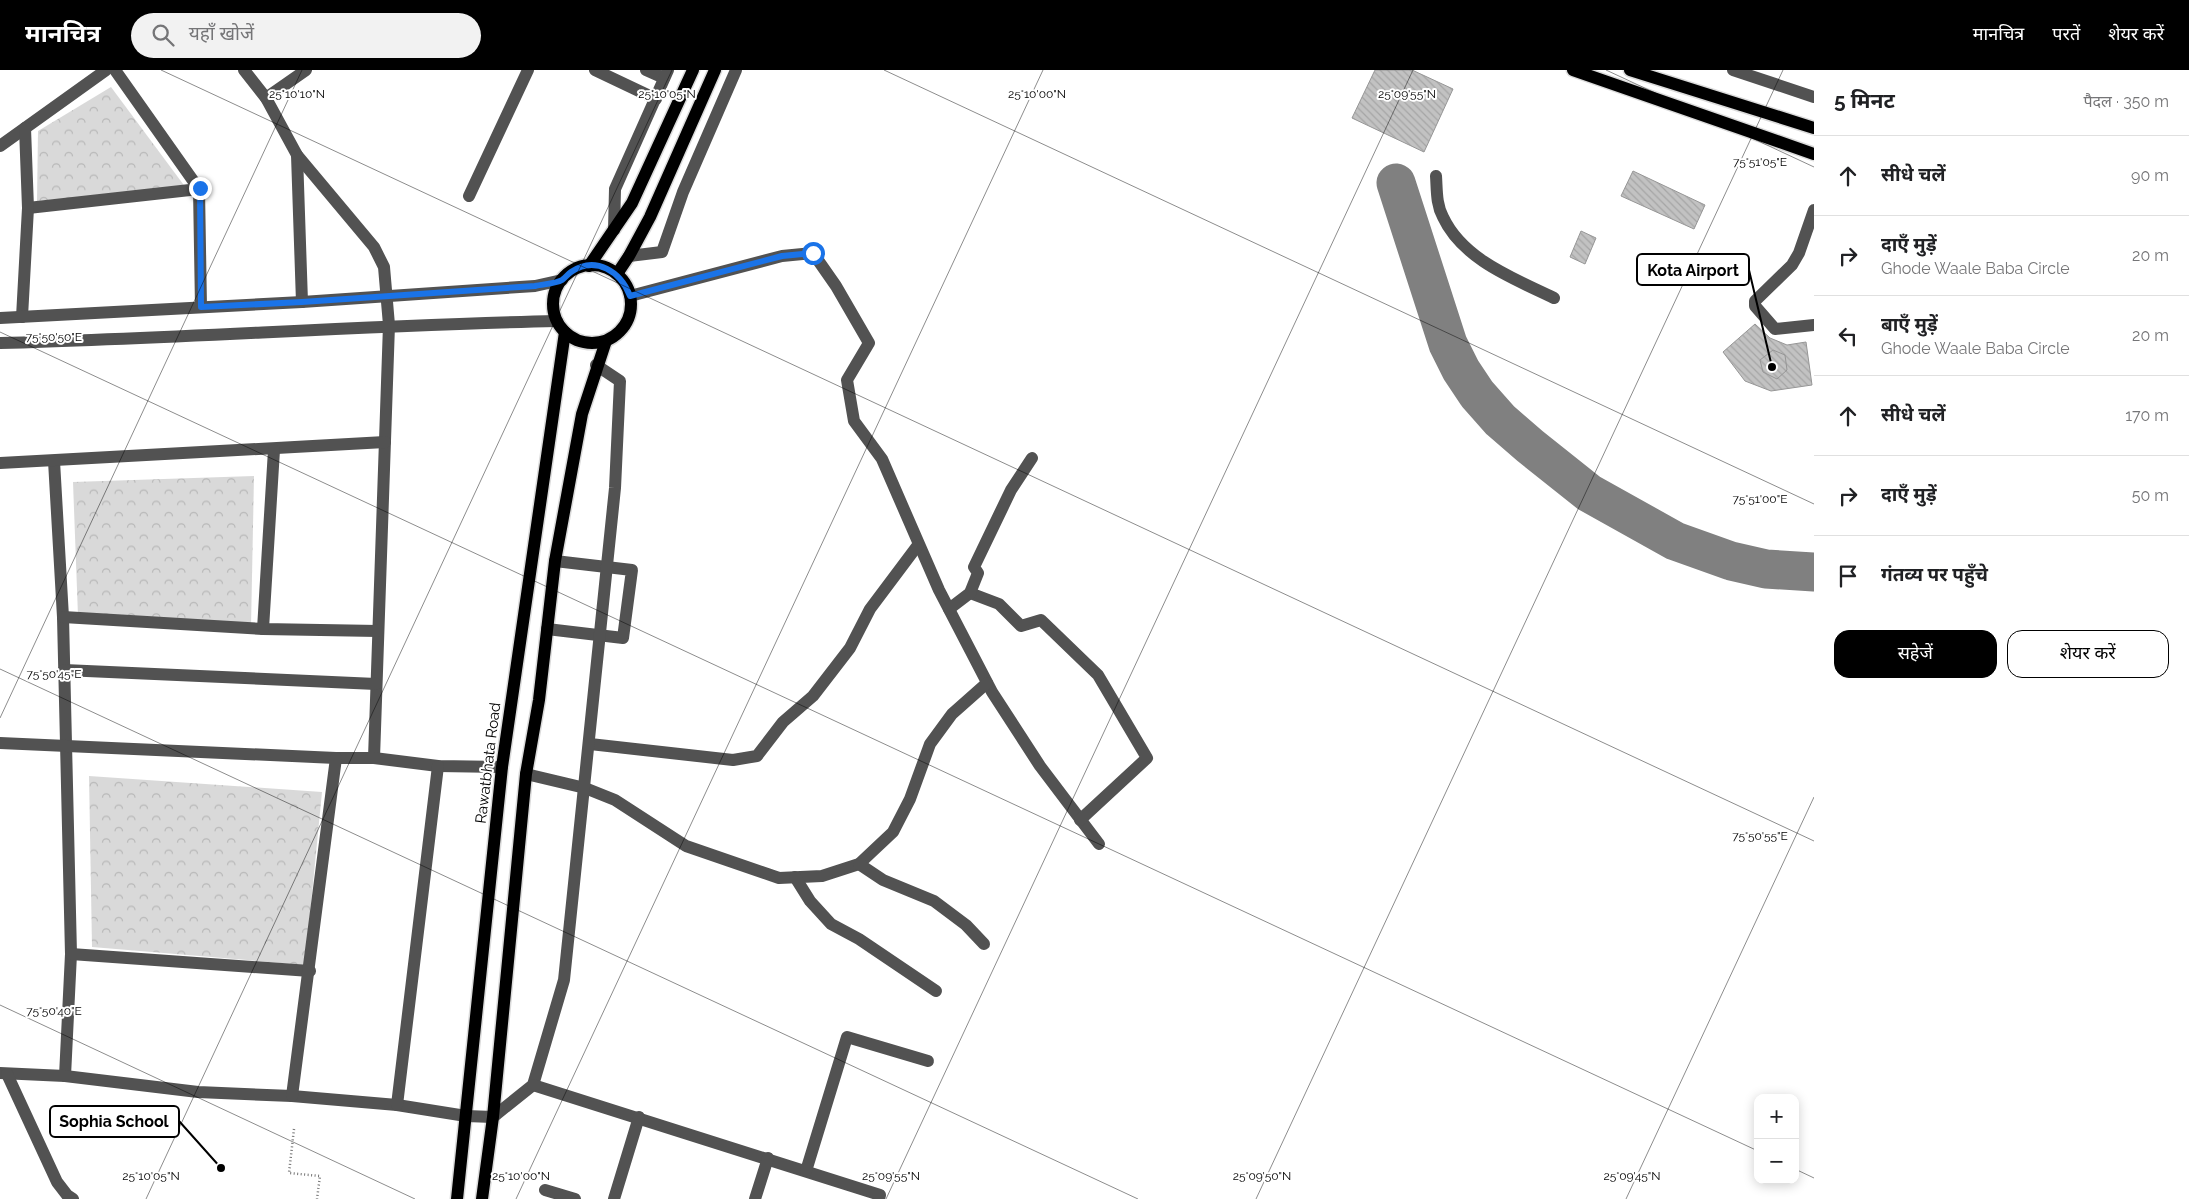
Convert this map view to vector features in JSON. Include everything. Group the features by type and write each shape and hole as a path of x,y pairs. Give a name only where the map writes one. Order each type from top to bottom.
{"main road":[{"path":"588,266 632,203 693,70"},
{"path":"617,274 650,217 715,70"},
{"path":"1573,70 1814,154"},
{"path":"1630,70 1814,128"},
{"path":"596,265 617,274 626,284 630,296 631,309 627,322 613,337 606,341 587,343 574,339 565,332 557,321 553,305 556,292 562,280 571,272 588,266 596,265"},
{"name":"Rawatbhata Road","path":"457,1199 502,767 565,332"},
{"path":"482,1199 493,1117 526,774 539,700 555,561 582,414 596,365 606,341"}],"street":[{"path":"0,146 106,70"},
{"path":"115,70 200,188 201,307"},
{"path":"244,70 266,98 297,155 374,247 384,267 389,325 374,758"},
{"path":"266,98 306,70"},
{"path":"469,196 528,70"},
{"path":"595,70 656,98"},
{"path":"614,230 615,189 666,74 646,70"},
{"path":"629,256 662,252 683,192 736,70"},
{"path":"1733,70 1814,97"},
{"path":"22,317 28,208 25,128"},
{"path":"297,155 302,302"},
{"path":"1436,176 1437,202 1442,217 1458,239 1470,251 1496,269 1554,298"},
{"path":"28,208 200,188"},
{"path":"1814,210 1799,253 1792,265 1755,301 1755,306 1775,329 1814,326"},
{"path":"630,296 782,256 813,253 836,286 869,343 847,380 854,421 882,459 918,545 988,683 1040,766 1099,844"},
{"path":"0,318 302,302 535,286 562,280"},
{"path":"0,343 302,332 389,325 557,321"},
{"path":"74,1199 67,1195 57,1182 3,1074 65,1076 198,1092 292,1096 397,1105 466,1116 493,1117 533,1084 564,980 586,788 615,488 620,381 596,365"},
{"path":"0,463 274,450 385,442"},
{"path":"263,629 274,450"},
{"path":"949,609 970,593 978,573 974,567 1011,490 1032,458"},
{"path":"54,461 63,617 71,954 65,1076"},
{"path":"590,744 733,760 757,756 783,722 813,696 850,648 870,609 918,545"},
{"path":"547,629 623,638 632,570 555,561"},
{"path":"970,593 999,604 1021,626 1041,620 1098,675 1147,758 1080,820"},
{"path":"63,617 263,629 378,631"},
{"path":"64,670 376,684"},
{"path":"526,774 586,788 615,800 686,846 779,878 822,876 859,864 892,832 910,798 930,744 952,714 988,683"},
{"path":"0,742 336,758 374,758 438,766 502,767"},
{"path":"292,1096 310,971 336,758"},
{"path":"397,1105 438,766"},
{"path":"859,864 883,880 934,901 966,925 984,944"},
{"path":"795,877 810,901 832,924 859,939 936,991"},
{"path":"71,954 310,971"},
{"path":"806,1171 847,1037 928,1061"},
{"path":"533,1084 880,1195 879,1199"},
{"path":"614,1199 639,1117"},
{"path":"755,1199 768,1158"},
{"path":"545,1190 575,1199"}],"path":[{"path":"294,1129 289,1172 320,1176 317,1199"}],"green space":[{"path":"111,87 186,188 37,201 38,131"},
{"path":"254,476 251,627 78,616 73,482"},
{"path":"89,776 322,792 305,965 92,947"}],"building":[{"path":"1375,70 1412,70 1453,89 1424,152 1352,118"},
{"path":"1633,171 1705,205 1694,229 1621,196"},
{"path":"1581,231 1596,238 1585,264 1570,257"},
{"path":"1755,324 1770,338 1787,345 1806,342 1812,385 1771,391 1745,381 1723,352"},
{"path":"1773,350 1785,355 1787,370 1777,379 1763,372 1760,360"}],"taxiway":[{"path":"1396,183 1448,344 1461,370 1477,394 1500,420 1589,493 1675,541 1731,561 1766,569 1814,572"}],"place":[{"name":"Kota Airport","path":"1772,367"},
{"name":"Sophia School","path":"221,1168"}],"route":[{"path":"200,188 201,307 535,286 562,280 571,272 583,266 596,265 617,274 626,284 630,296 782,256 813,253"}]}
